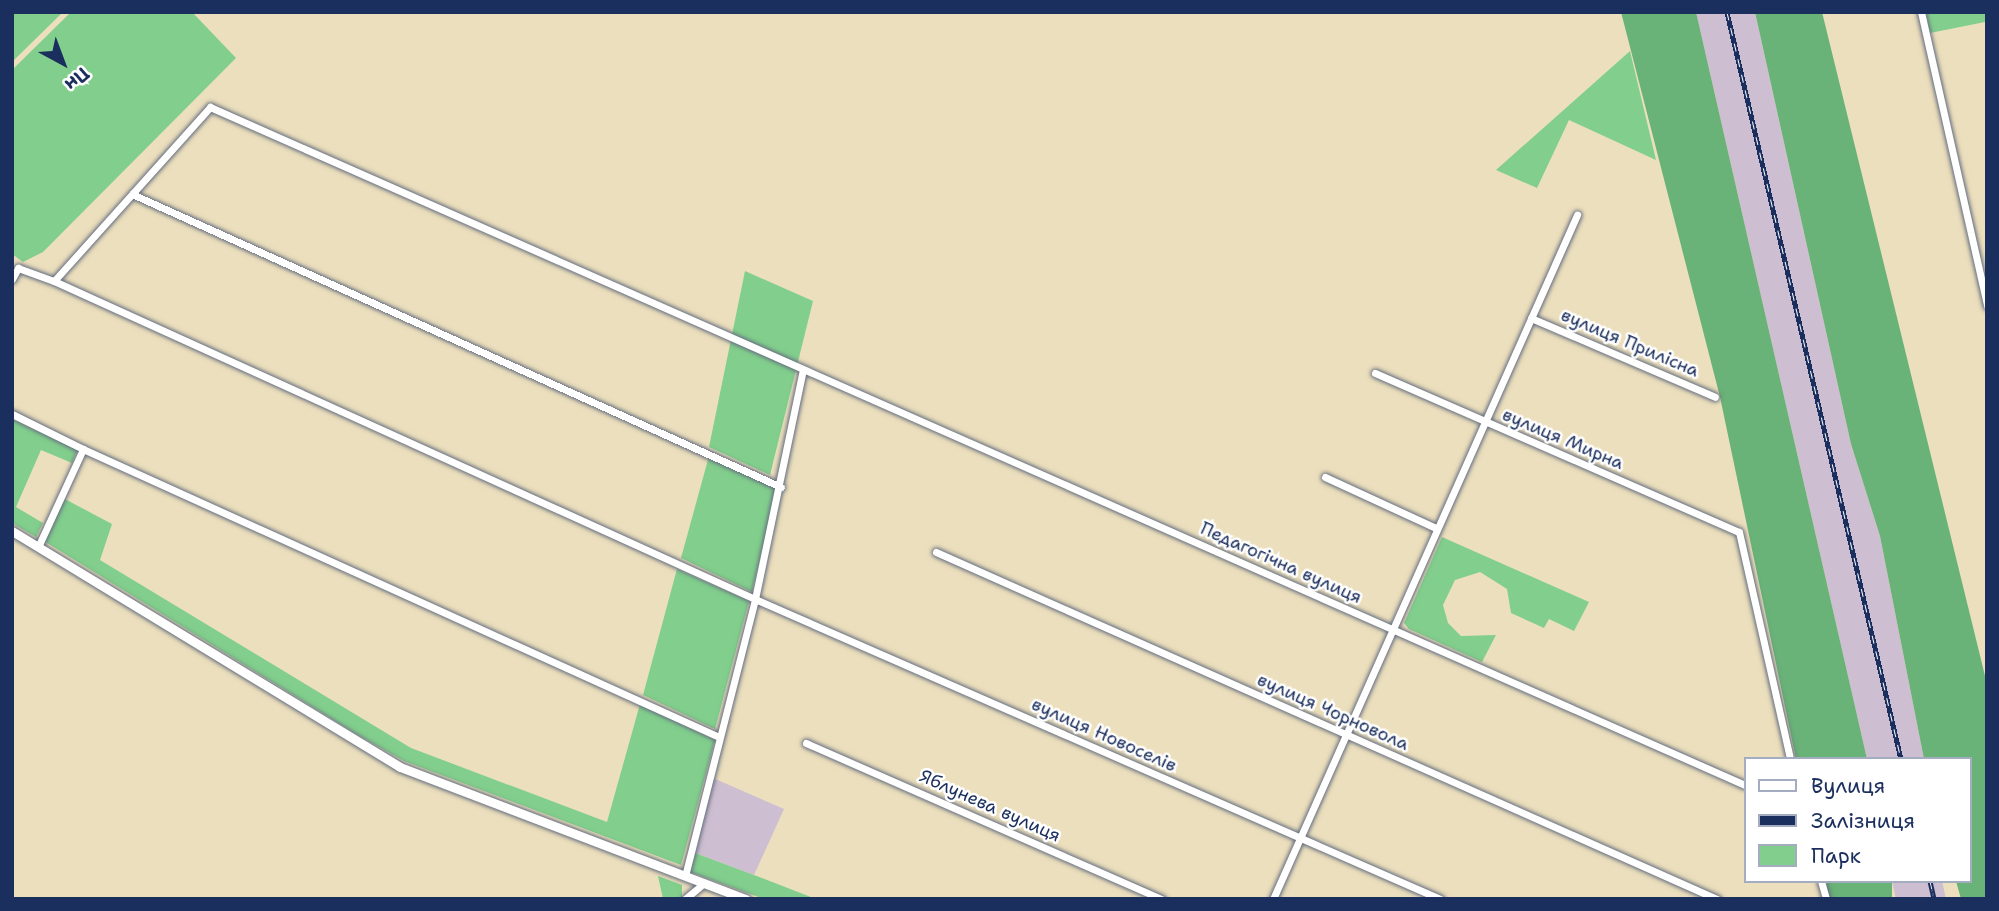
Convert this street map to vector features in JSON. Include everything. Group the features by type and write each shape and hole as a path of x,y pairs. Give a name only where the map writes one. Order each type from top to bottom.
{"street":[{"path":"1921,12 1987,306"},
{"name":"Педагогічна вулиця","path":"132,194 210,107 1744,785"},
{"path":"54,281 132,194 781,487"},
{"path":"1273,899 1391,628 1577,215"},
{"path":"12,279 15,266"},
{"name":"вулиця Новоселів","path":"15,266 54,281 755,599 1440,899"},
{"name":"вулиця Прилісна","path":"1531,318 1715,397"},
{"path":"685,877 755,599 781,487 803,370"},
{"name":"вулиця Мирна","path":"1374,373 1739,532 1790,757"},
{"path":"12,414 83,449 719,737"},
{"path":"37,547 83,449"},
{"path":"1325,477 1436,528"},
{"path":"12,531 400,767 746,899"},
{"name":"вулиця Чорновола","path":"936,552 1717,899"},
{"name":"Яблунева вулиця","path":"806,743 1162,899"},
{"path":"685,899 704,883"}],"shaded area":[{"path":"1696,12 1755,12 1851,444 1880,536 1924,757 1867,757"},
{"path":"713,778 784,809 754,875 695,853"},
{"path":"1892,883 1942,883 1946,899 1896,899"}],"green space":[{"path":"12,12 63,12 12,62"},
{"path":"71,12 192,12 236,58 43,252 23,262 12,254 12,70"},
{"path":"1621,12 1696,12 1867,757 1796,757 1720,397"},
{"path":"1755,12 1822,12 1987,684 1987,899 1961,899 1957,883 1971,883 1971,757 1924,757 1880,536 1851,444"},
{"path":"1926,12 1987,12 1987,28 1985,22 1930,33"},
{"path":"1630,51 1656,160 1569,120 1537,188 1496,170"},
{"path":"745,271 813,301 770,475 709,447"},
{"path":"12,419 77,450 72,463 41,450 16,507 43,523 36,537 12,523"},
{"path":"709,456 777,489 752,592 681,558"},
{"path":"63,498 112,524 100,560 411,748 607,822 640,704 715,740 681,865 404,761 358,735 44,541"},
{"path":"1442,537 1589,602 1574,631 1549,619 1544,628 1511,613 1507,589 1480,572 1455,580 1443,605 1448,623 1461,636 1496,635 1482,662 1409,629 1404,623"},
{"path":"677,569 749,601 715,729 643,695"},
{"path":"695,853 816,899 764,899 690,872"},
{"path":"658,876 682,885 682,897 663,899"},
{"path":"1827,883 1892,883 1892,899 1827,899"}],"railway":[{"path":"1727,12 1901,757"},
{"path":"1930,883 1934,899"}]}
